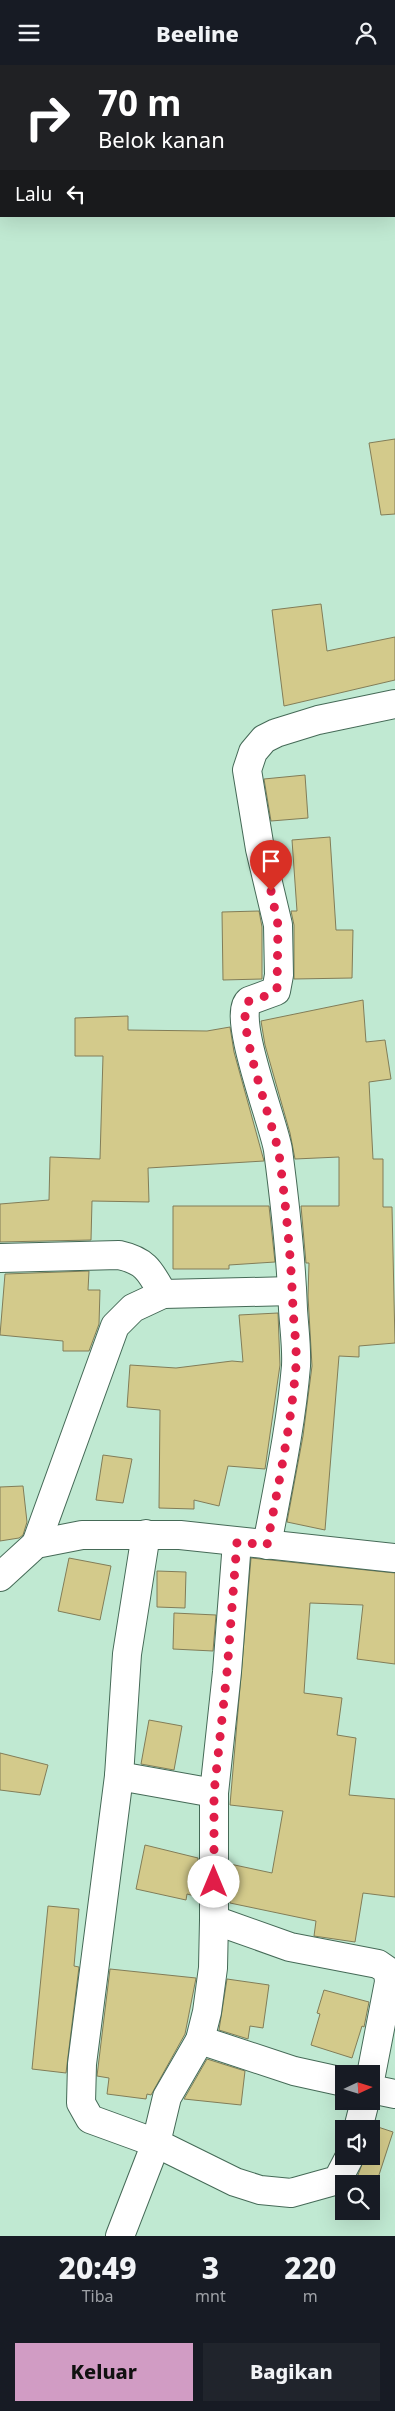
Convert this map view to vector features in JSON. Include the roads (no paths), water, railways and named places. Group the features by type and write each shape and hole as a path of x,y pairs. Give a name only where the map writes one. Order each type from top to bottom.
{"street":[{"path":"267,1545 284,1454 296,1364 289,1238 277,1142 253,1060 244,1012 246,1003 249,1001 276,991 279,975 278,925 260,849 247,770 253,752 264,739 276,733 318,720 395,704"},
{"path":"0,1258 119,1255 136,1259 150,1271 163,1294"},
{"path":"0,1577 36,1544 115,1326 133,1308 163,1294 292,1291"},
{"path":"36,1544 82,1535 146,1534 395,1559"},
{"path":"146,1534 127,1654 119,1776 82,2064 81,2103 90,2119 156,2143 236,2182 260,2190 291,2193 336,2180 345,2165"},
{"path":"120,2236 156,2143 166,2097 200,2040 207,2011 212,1977 214,1921 214,1793 227,1672 237,1542"},
{"path":"119,1776 214,1793"},
{"path":"214,1921 290,1947 378,1964 388,1971 389,1982 373,2065"},
{"path":"200,2040 294,2071 335,2080"},
{"path":"380,2091 395,2094"}]}
